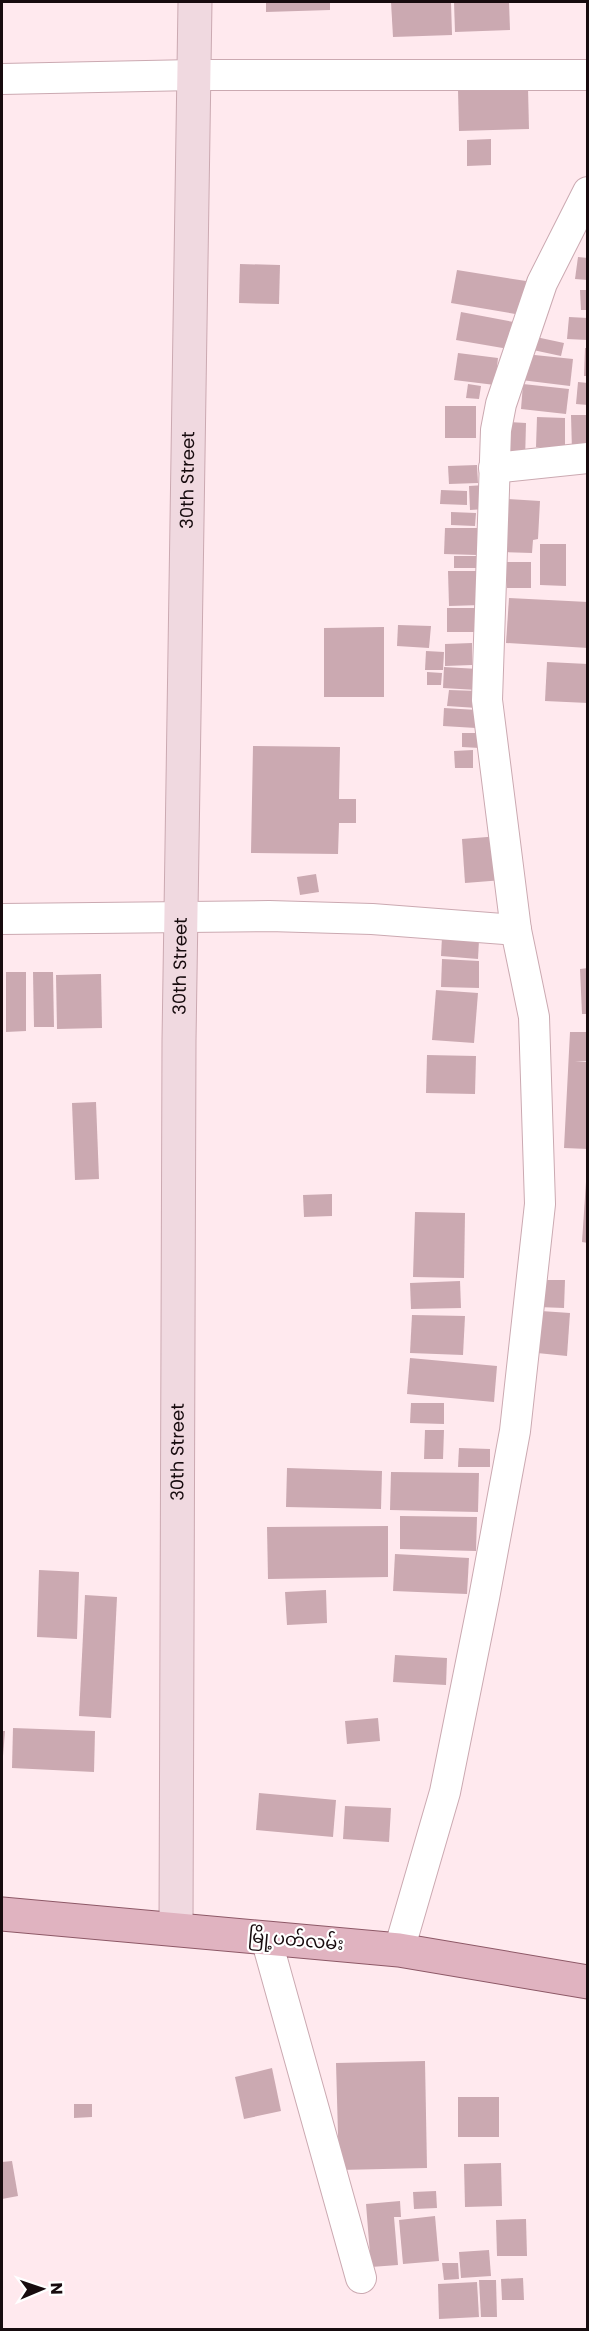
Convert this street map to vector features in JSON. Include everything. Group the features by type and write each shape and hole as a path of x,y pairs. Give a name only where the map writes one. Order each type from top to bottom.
{"main road":[{"name":"30th Street","path":"176,1929 181,917 195,2"},
{"name":"မြို့ပတ်လမ်း","path":"2,1914 399,1950 588,1982"}],"street":[{"path":"2,80 194,75 588,75"},
{"path":"399,1950 445,1792 515,1431 540,1204 534,1017 516,930 487,700 494,468 501,404 527,325 542,283 588,192"},
{"path":"494,468 588,458"},
{"path":"2,919 269,916 360,918 516,930"},
{"path":"266,1938 361,2278"}],"building":[{"path":"266,2 330,2 330,10 266,12"},
{"path":"391,2 451,2 452,35 393,37"},
{"path":"454,2 509,2 510,30 455,32"},
{"path":"528,88 529,129 459,131 458,90"},
{"path":"491,139 491,165 467,166 467,140"},
{"path":"578,257 588,258 588,280 575,279"},
{"path":"240,264 280,265 279,304 239,303"},
{"path":"457,270 526,281 521,315 451,303"},
{"path":"580,290 588,290 588,310 581,310"},
{"path":"461,312 519,323 514,350 456,340"},
{"path":"569,317 588,318 588,340 567,339"},
{"path":"536,337 564,343 561,356 533,350"},
{"path":"585,348 588,348 588,376 584,376"},
{"path":"458,353 498,358 495,385 454,380"},
{"path":"525,354 573,359 570,386 521,380"},
{"path":"578,382 588,383 588,405 576,404"},
{"path":"468,384 481,386 479,399 466,398"},
{"path":"523,384 569,389 566,414 521,409"},
{"path":"445,406 476,406 476,438 445,438"},
{"path":"571,415 588,415 588,451 572,451"},
{"path":"537,417 565,418 565,448 536,447"},
{"path":"509,422 526,423 525,461 508,460"},
{"path":"477,465 478,483 449,484 448,466"},
{"path":"485,485 485,509 470,510 469,486"},
{"path":"441,490 467,491 467,505 440,504"},
{"path":"506,499 540,501 538,539 533,540 532,553 504,552"},
{"path":"451,512 476,513 475,526 451,525"},
{"path":"445,528 477,528 477,555 444,554"},
{"path":"540,544 566,544 566,586 540,585"},
{"path":"454,556 482,556 482,568 454,568"},
{"path":"507,562 531,562 531,588 507,588"},
{"path":"448,571 478,571 482,605 449,606"},
{"path":"509,598 588,602 588,648 506,643"},
{"path":"447,608 475,608 475,632 447,632"},
{"path":"398,625 431,626 429,648 397,646"},
{"path":"384,627 384,697 324,697 324,628"},
{"path":"472,643 472,665 445,666 445,644"},
{"path":"426,651 444,652 443,670 425,670"},
{"path":"547,662 588,664 588,703 545,701"},
{"path":"444,667 478,669 477,690 443,688"},
{"path":"427,672 442,673 441,685 427,685"},
{"path":"449,690 478,691 477,708 447,706"},
{"path":"444,708 477,710 476,728 443,726"},
{"path":"462,733 481,733 480,748 462,747"},
{"path":"253,746 340,747 339,799 356,799 356,823 339,823 338,854 251,853"},
{"path":"473,750 473,768 455,768 454,751"},
{"path":"500,836 503,880 465,883 462,839"},
{"path":"316,874 319,892 300,895 297,877"},
{"path":"442,937 479,940 478,959 441,956"},
{"path":"442,959 479,961 479,988 441,987"},
{"path":"588,968 588,1014 582,1014 580,969"},
{"path":"6,972 26,972 26,1031 6,1032"},
{"path":"33,972 53,972 54,1027 34,1027"},
{"path":"101,974 102,1028 57,1029 56,975"},
{"path":"436,990 478,993 474,1043 432,1040"},
{"path":"570,1032 588,1032 588,1061 575,1061 588,1062 588,1149 564,1148"},
{"path":"427,1055 476,1056 475,1094 426,1093"},
{"path":"96,1102 99,1179 75,1180 72,1103"},
{"path":"586,1182 588,1182 588,1243 582,1242"},
{"path":"332,1194 332,1216 304,1217 303,1195"},
{"path":"415,1212 465,1213 464,1278 413,1277"},
{"path":"539,1280 565,1280 564,1308 538,1307"},
{"path":"460,1281 461,1308 411,1309 410,1283"},
{"path":"541,1311 570,1313 567,1356 537,1353"},
{"path":"412,1315 465,1316 463,1355 410,1353"},
{"path":"410,1358 497,1366 494,1402 407,1394"},
{"path":"411,1403 444,1403 444,1424 410,1423"},
{"path":"425,1430 444,1430 443,1459 424,1459"},
{"path":"459,1448 490,1449 490,1467 458,1467"},
{"path":"287,1468 382,1471 381,1509 286,1507"},
{"path":"391,1472 479,1473 478,1512 390,1510"},
{"path":"400,1516 477,1517 476,1551 400,1549"},
{"path":"388,1526 388,1577 268,1579 267,1527"},
{"path":"395,1554 469,1558 467,1594 393,1591"},
{"path":"39,1570 79,1572 77,1639 37,1637"},
{"path":"326,1590 327,1623 287,1625 285,1592"},
{"path":"85,1595 117,1597 111,1718 79,1716"},
{"path":"395,1655 447,1658 446,1685 393,1682"},
{"path":"378,1718 380,1741 347,1744 345,1721"},
{"path":"13,1728 95,1731 94,1772 12,1768"},
{"path":"2,1731 5,1731 3,1756 2,1756"},
{"path":"259,1793 336,1800 333,1837 256,1830"},
{"path":"345,1806 391,1808 389,1842 343,1839"},
{"path":"425,2061 427,2168 339,2170 336,2063"},
{"path":"272,2068 281,2111 244,2119 235,2077"},
{"path":"458,2097 499,2097 499,2137 458,2137"},
{"path":"74,2104 92,2104 92,2117 74,2118"},
{"path":"12,2161 18,2196 2,2199 2,2162"},
{"path":"501,2163 502,2206 465,2207 464,2164"},
{"path":"436,2191 437,2208 414,2209 413,2192"},
{"path":"400,2201 401,2217 394,2217 398,2265 371,2267 366,2204"},
{"path":"435,2216 439,2261 403,2264 399,2220"},
{"path":"526,2219 527,2256 497,2256 496,2220"},
{"path":"489,2250 491,2276 461,2278 459,2252"},
{"path":"442,2263 458,2263 459,2279 444,2280"},
{"path":"523,2278 524,2300 502,2300 501,2279"},
{"path":"479,2280 496,2280 497,2317 481,2317"},
{"path":"477,2282 479,2317 439,2319 438,2284"}]}
